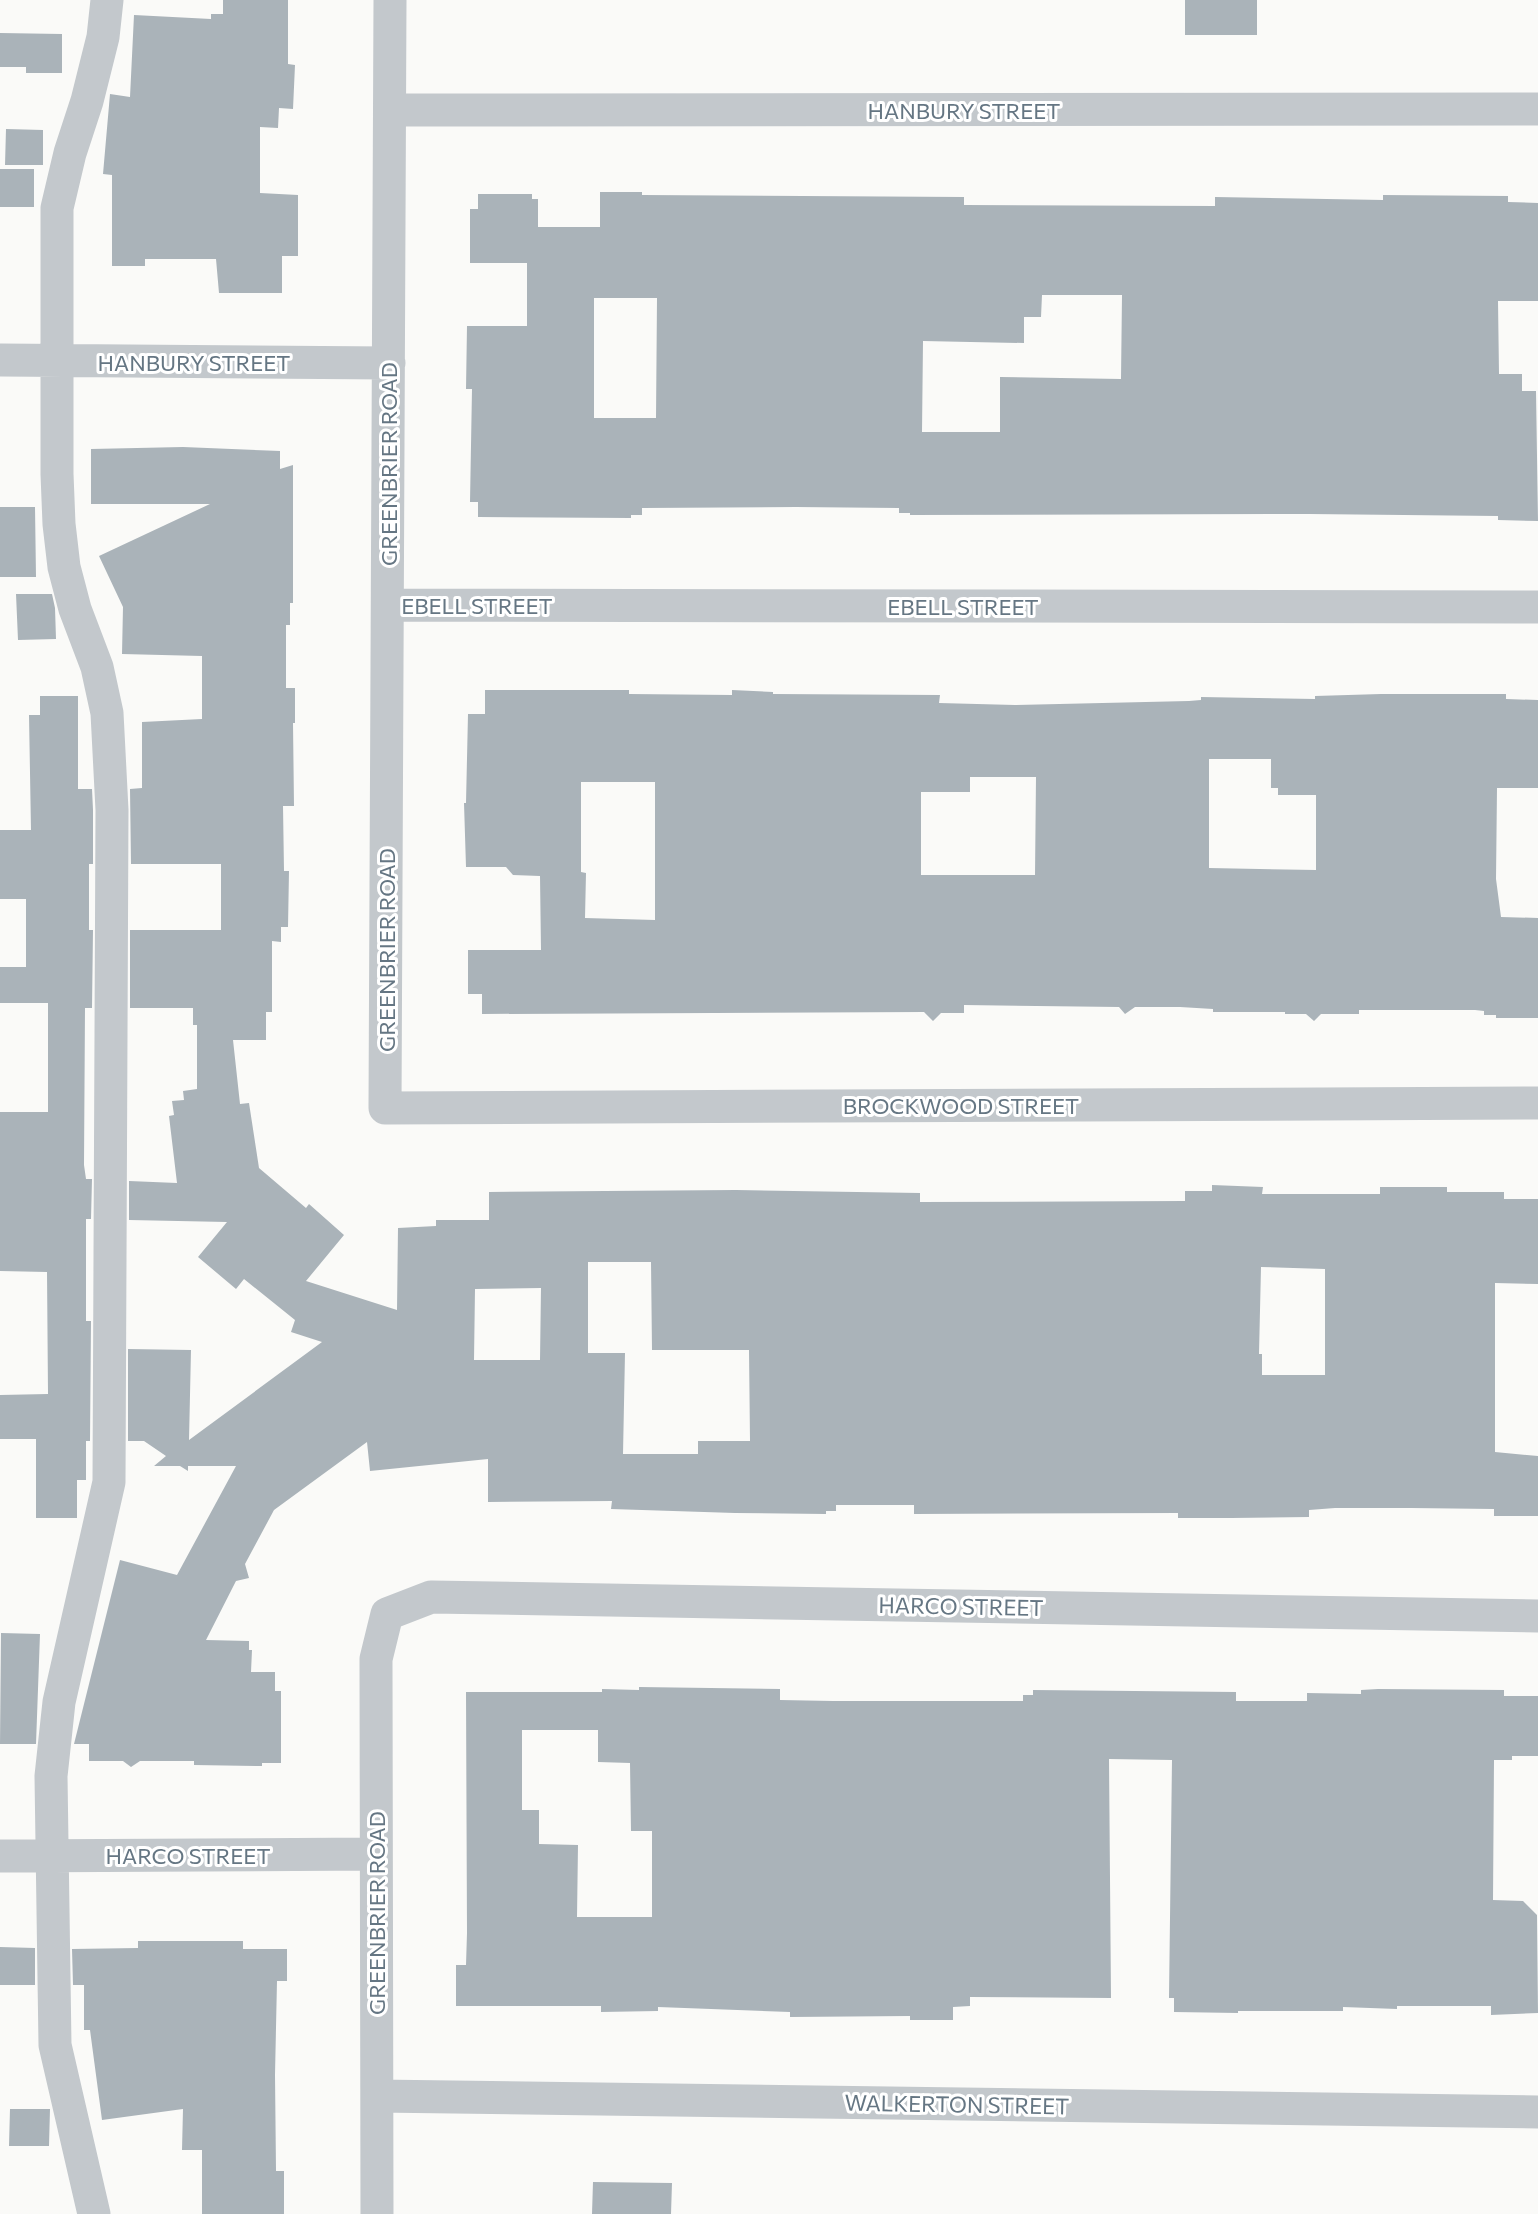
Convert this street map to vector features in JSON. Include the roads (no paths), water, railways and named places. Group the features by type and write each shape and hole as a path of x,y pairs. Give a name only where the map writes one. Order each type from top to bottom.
{"street":[{"path":"94,2214 55,2045 51,1776 59,1702 108,1482 112,822 107,713 97,667 75,609 64,567 58,524 56,361 57,208 103,37 107,0"},
{"name":"GREENBRIER ROAD","path":"385,1108 390,0"},
{"name":"HANBURY STREET","path":"390,110 1538,109"},
{"name":"HANBURY STREET","path":"0,360 389,363"},
{"name":"EBELL STREET","path":"387,604 1538,607"},
{"name":"BROCKWOOD STREET","path":"385,1108 1538,1103"},
{"name":"HARCO STREET","path":"387,1614 431,1597 1538,1616"},
{"name":"GREENBRIER ROAD","path":"377,2214 376,1659 387,1614"},
{"name":"HARCO STREET","path":"0,1857 376,1854"},
{"name":"WALKERTON STREET","path":"377,2096 1538,2112"}]}
